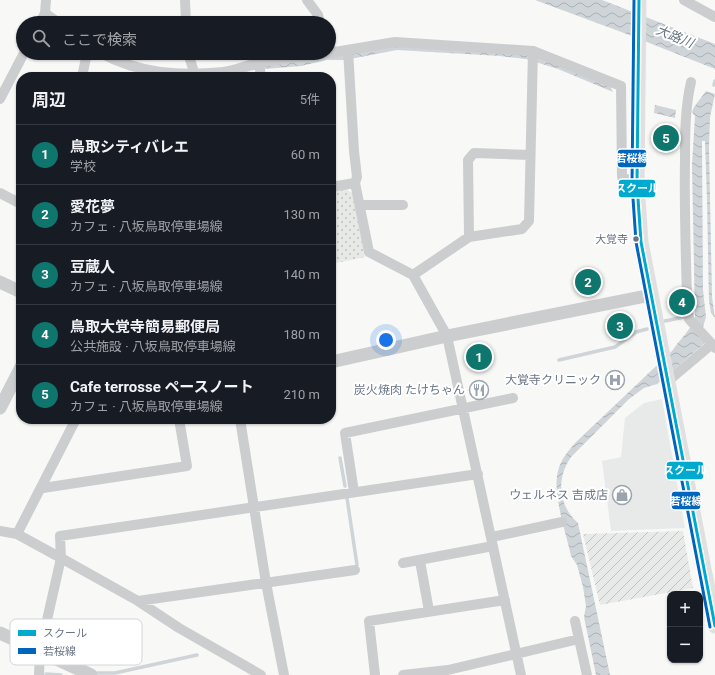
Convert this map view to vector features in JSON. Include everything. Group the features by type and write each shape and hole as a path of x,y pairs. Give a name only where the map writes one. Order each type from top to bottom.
{"main road":[{"path":"639,0 637,184 641,242 650,295 713,603 715,626"}],"street":[{"path":"44,16 46,0"},
{"path":"185,0 186,16"},
{"path":"307,0 318,16"},
{"path":"684,0 715,17"},
{"path":"45,13 49,16"},
{"path":"336,54 349,55 395,42 533,51 621,86 622,177 637,184"},
{"path":"413,275 469,237 522,230 528,222 533,51"},
{"path":"349,55 354,151 357,177 355,183 369,252 413,275 447,336 506,600 521,675"},
{"path":"0,99 20,60"},
{"path":"83,72 86,60"},
{"path":"115,60 153,72"},
{"path":"190,60 194,72 224,72 259,63 279,60"},
{"path":"259,63 260,72"},
{"path":"667,379 713,346 689,319 687,301 684,196 685,134 686,106 691,82"},
{"path":"469,237 468,160 474,153 530,155"},
{"path":"336,186 355,183"},
{"path":"0,193 16,201"},
{"path":"360,205 403,205"},
{"path":"0,282 16,290"},
{"path":"336,361 447,336 650,295"},
{"path":"2,400 16,376"},
{"path":"354,492 345,433 513,398"},
{"path":"17,534 43,488 74,424"},
{"path":"43,488 187,466 180,424"},
{"path":"241,424 266,583 284,675"},
{"path":"47,619 61,558 60,536 254,506 478,474"},
{"path":"403,563 420,561 562,522"},
{"path":"0,531 17,534 61,558 138,601 245,671 261,675"},
{"path":"420,561 429,611"},
{"path":"138,601 355,570"},
{"path":"375,675 369,621 506,600"},
{"path":"576,621 587,675"},
{"path":"0,633 10,638"},
{"path":"403,675 456,672 517,653 579,639"},
{"path":"39,665 39,675"},
{"path":"69,665 91,675"}],"shaded area":[{"path":"346,189 352,193 365,257 336,263 336,191"},
{"path":"662,399 685,528 611,531 602,461 621,457 625,418 644,403"},
{"path":"683,531 693,588 667,591 667,593 600,605 583,534"}],"water":[{"name":"大路川","path":"535,0 602,0 715,44 715,69 624,33"},
{"path":"385,46 521,53 542,58 609,84 613,92 558,69 526,59 397,50 345,60 336,60 336,54"},
{"path":"297,60 327,60 301,66 233,72 241,69"},
{"path":"706,91 715,94 710,117 709,147 712,297 715,318 711,313 709,301 705,141 702,141 703,290 706,317 703,327 705,343 657,384 644,388 629,399 571,457 566,465 561,483 561,492 566,508 578,523 610,675 596,675 584,617 586,606 583,587 577,565 571,556 560,513 557,491 558,471 563,459 576,442 672,351 688,331 695,318 692,165 695,116 692,112"},
{"path":"655,105 676,110 675,118 654,113"}],"waterway":[{"path":"714,85 715,81"},
{"path":"665,321 684,317"},
{"path":"559,360 615,347 636,332 647,329"},
{"path":"340,458 345,486"},
{"path":"347,498 357,565"},
{"path":"93,673 115,673 197,655"},
{"path":"46,674 61,675"}],"transit line":[{"name":"若桜線","path":"634,0 632,184 636,242 710,627"},
{"name":"スクール","path":"639,0 637,184 641,242 715,626"}],"place":[{"name":"Cafe terrosse ペースノート","path":"666,138"},
{"name":"大覚寺","path":"636,239"},
{"name":"愛花夢","path":"588,282"},
{"name":"鳥取大覚寺簡易郵便局","path":"682,302"},
{"name":"豆蔵人","path":"620,326"},
{"name":"鳥取シティバレエ","path":"479,357"},
{"name":"大覚寺クリニック","path":"615,380"},
{"name":"炭火焼肉 たけちゃん","path":"479,390"},
{"name":"ウェルネス 吉成店","path":"622,495"}]}
